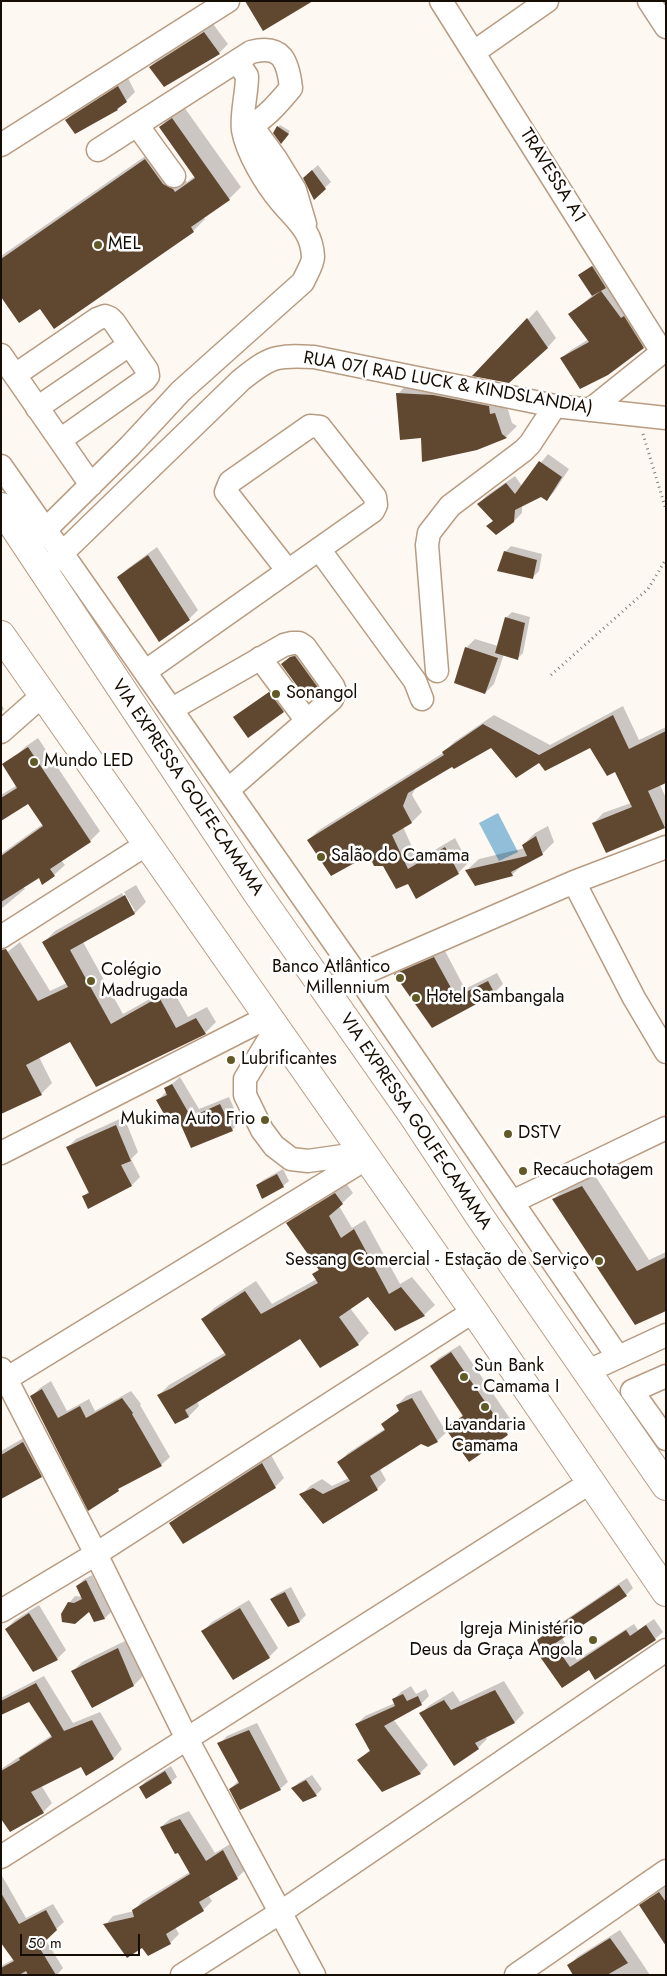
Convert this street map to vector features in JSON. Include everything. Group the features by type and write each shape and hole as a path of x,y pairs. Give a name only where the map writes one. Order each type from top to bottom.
{"highway":[{"name":"VIA EXPRESSA GOLFE-CAMAMA","path":"1,506 33,540 44,572 257,893 666,1486"},
{"path":"1,514 33,540"},
{"path":"1,635 474,1311 666,1592"}],"street":[{"path":"1,145 228,1"},
{"name":"TRAVESSA A1","path":"441,1 664,350"},
{"path":"474,52 547,1"},
{"path":"649,1 666,27"},
{"path":"98,150 251,52 265,49 279,55 289,68 291,88 274,109 248,128"},
{"path":"33,540 90,485 181,391 303,282 313,258 308,232 280,201 260,173 248,128 248,76 237,62"},
{"path":"137,125 174,176"},
{"path":"15,375 97,319 105,316 114,322 147,370 148,376 60,440"},
{"path":"37,408 129,345"},
{"path":"590,410 664,350"},
{"path":"1,355 90,485"},
{"name":"RUA 07( RAD LUCK & KINDSLANDIA)","path":"44,572 62,552 241,380 274,358 289,356 314,357 555,406 666,418"},
{"path":"437,671 427,545 429,533 450,506 530,444 555,406"},
{"path":"146,671 288,571 373,511 376,505 375,497 320,427 310,426 230,482 226,492 288,571"},
{"path":"1,466 33,540 62,552 357,975 618,1358"},
{"path":"319,549 415,680 422,699"},
{"path":"172,709 260,658 292,643 299,643 305,647 336,692 332,699 228,790"},
{"path":"260,658 307,721"},
{"path":"1,732 44,694"},
{"path":"1,937 147,844"},
{"path":"325,990 574,882 666,847"},
{"path":"574,882 634,998 666,1052"},
{"path":"1,1153 272,1023"},
{"path":"272,1023 245,1079 245,1095 262,1130 274,1146 290,1159 308,1161 365,1155"},
{"path":"512,1202 666,1128"},
{"path":"314,1975 187,1739 96,1554 3,1376 365,1155"},
{"path":"1,1611 96,1554 474,1311"},
{"path":"586,1372 666,1335"},
{"path":"666,1376 632,1391 666,1439"},
{"path":"1,1857 591,1482"},
{"path":"182,1975 281,1912 666,1650"},
{"path":"516,1975 666,1871"}],"path":[{"path":"638,416 666,510"},
{"path":"551,675 648,589 666,559"}],"water":[{"path":"498,813 518,852 499,861 479,823"}],"building":[{"path":"245,1 313,1 263,31"},
{"path":"204,32 220,54 164,87 149,67"},
{"path":"118,86 127,102 118,110 75,134 65,120"},
{"name":"MEL","path":"172,118 230,200 191,227 194,232 54,329 40,309 19,323 1,297 1,259 145,159 163,184 175,192 195,178 159,127"},
{"path":"277,126 289,134 281,144 273,133"},
{"path":"312,170 326,189 314,200 303,178"},
{"path":"592,266 606,288 592,296 578,275"},
{"path":"601,291 621,318 624,316 644,348 608,375 580,389 560,358 589,342 568,314"},
{"path":"527,318 548,348 509,383 472,376"},
{"path":"396,393 433,395 489,406 490,414 495,413 502,434 507,438 477,450 422,462 421,438 400,440"},
{"path":"539,461 562,477 547,501 541,497 515,510 514,522 496,535 486,526 493,521 477,504 506,483 515,494"},
{"path":"504,551 537,560 533,579 497,571"},
{"path":"148,555 190,620 159,642 117,577"},
{"path":"505,617 525,623 518,660 495,653"},
{"path":"465,647 498,658 485,694 454,683"},
{"path":"295,656 319,689 306,698 281,664 290,657"},
{"path":"269,692 284,712 248,738 233,717"},
{"path":"613,715 629,749 666,731 666,783 648,791 665,828 606,853 592,823 632,807 615,772 607,776 590,748 545,771 539,763 516,778 491,748 454,769 452,767 408,793 403,806 412,823 392,835 408,869 445,847 459,874 416,899 408,884 396,889 383,866 374,866 369,855 331,876 307,840 444,755 442,752 483,724 539,755"},
{"path":"28,747 91,842 50,869 55,876 42,885 39,878 1,902 1,856 43,826 28,804 1,821 1,798 17,788 2,764"},
{"path":"536,836 543,855 511,872 513,876 475,886 465,870 527,856 522,845"},
{"path":"125,895 135,914 70,950 111,1024 159,997 176,1028 196,1018 206,1034 96,1087 70,1042 26,1065 42,1095 1,1114 1,950 6,949 38,1001 68,987 42,942"},
{"path":"434,957 456,997 488,981 495,994 432,1028 394,974"},
{"path":"172,1084 191,1117 220,1104 233,1131 191,1148 177,1116 168,1121 156,1100 167,1095 164,1088"},
{"path":"116,1125 131,1161 121,1165 132,1186 88,1209 82,1196 89,1193 66,1147"},
{"path":"277,1174 284,1187 262,1199 256,1185"},
{"path":"582,1186 637,1271 666,1257 666,1311 635,1325 552,1199"},
{"path":"335,1193 343,1204 329,1216 341,1238 354,1229 389,1294 401,1287 425,1316 395,1331 368,1297 339,1317 359,1345 320,1368 300,1339 185,1410 189,1417 175,1424 157,1395 226,1355 201,1319 245,1291 261,1314 318,1283 312,1274 319,1270 286,1223"},
{"path":"451,1352 508,1435 469,1462 445,1428 463,1416 430,1366"},
{"path":"42,1389 58,1418 80,1406 86,1418 122,1398 133,1413 162,1466 118,1489 119,1491 88,1511 30,1396"},
{"path":"412,1398 438,1442 428,1447 421,1444 370,1476 378,1490 323,1524 299,1494 313,1488 323,1494 350,1481 337,1462 385,1430 381,1424 399,1411 396,1405"},
{"path":"23,1442 42,1477 1,1499 1,1455"},
{"path":"262,1463 276,1488 183,1544 169,1523"},
{"path":"86,1580 105,1619 94,1622 89,1612 75,1624 62,1622 61,1614 68,1602 74,1603 82,1599 76,1586"},
{"path":"619,1585 627,1596 554,1644 570,1667 626,1630 630,1636 646,1625 656,1640 595,1680 589,1670 562,1688 531,1644"},
{"path":"285,1592 300,1622 288,1627 270,1599"},
{"path":"240,1608 270,1658 233,1680 201,1631"},
{"path":"29,1613 58,1660 33,1672 5,1629"},
{"path":"118,1648 134,1686 92,1708 71,1671"},
{"path":"36,1683 64,1731 92,1720 114,1759 86,1776 81,1767 31,1792 44,1813 10,1832 1,1819 1,1771 52,1737 29,1702 1,1715 1,1701"},
{"path":"495,1690 515,1723 475,1743 479,1749 454,1766 419,1713 444,1700 451,1710"},
{"path":"403,1694 407,1701 418,1696 422,1705 384,1726 421,1774 382,1792 357,1760 370,1751 355,1724 395,1706 392,1699"},
{"path":"249,1730 281,1790 240,1810 229,1789 239,1783 217,1743"},
{"path":"165,1771 172,1783 146,1799 139,1787"},
{"path":"306,1780 317,1796 303,1802 291,1788"},
{"path":"180,1819 206,1861 223,1850 238,1879 199,1902 204,1911 166,1934 171,1944 148,1956 142,1948 127,1958 103,1924 134,1917 132,1910 190,1874 178,1853 175,1854 160,1827"},
{"path":"659,1892 666,1902 666,1946 639,1905"},
{"path":"1,1893 19,1924 46,1910 57,1930 39,1947 56,1975 28,1975 26,1971 19,1975 1,1975 1,1968 14,1961 1,1943"},
{"path":"610,1938 628,1963 607,1975 573,1975 567,1965"}],"place":[{"name":"MEL","path":"98,245"},
{"name":"Sonangol","path":"276,694"},
{"name":"Mundo LED","path":"34,762"},
{"name":"Salão do Camama","path":"321,857"},
{"name":"Banco Atlântico Millennium","path":"400,978"},
{"name":"Colégio Madrugada","path":"91,981"},
{"name":"Hotel Sambangala","path":"416,998"},
{"name":"Lubrificantes","path":"231,1060"},
{"name":"Mukima Auto Frio","path":"265,1120"},
{"name":"DSTV","path":"508,1134"},
{"name":"Recauchotagem","path":"523,1171"},
{"name":"Sessang Comercial - Estação de Serviço","path":"599,1261"},
{"name":"Sun Bank - Camama I","path":"464,1377"},
{"name":"Lavandaria Camama","path":"485,1407"},
{"name":"Igreja Ministério Deus da Graça Angola","path":"593,1640"}]}
